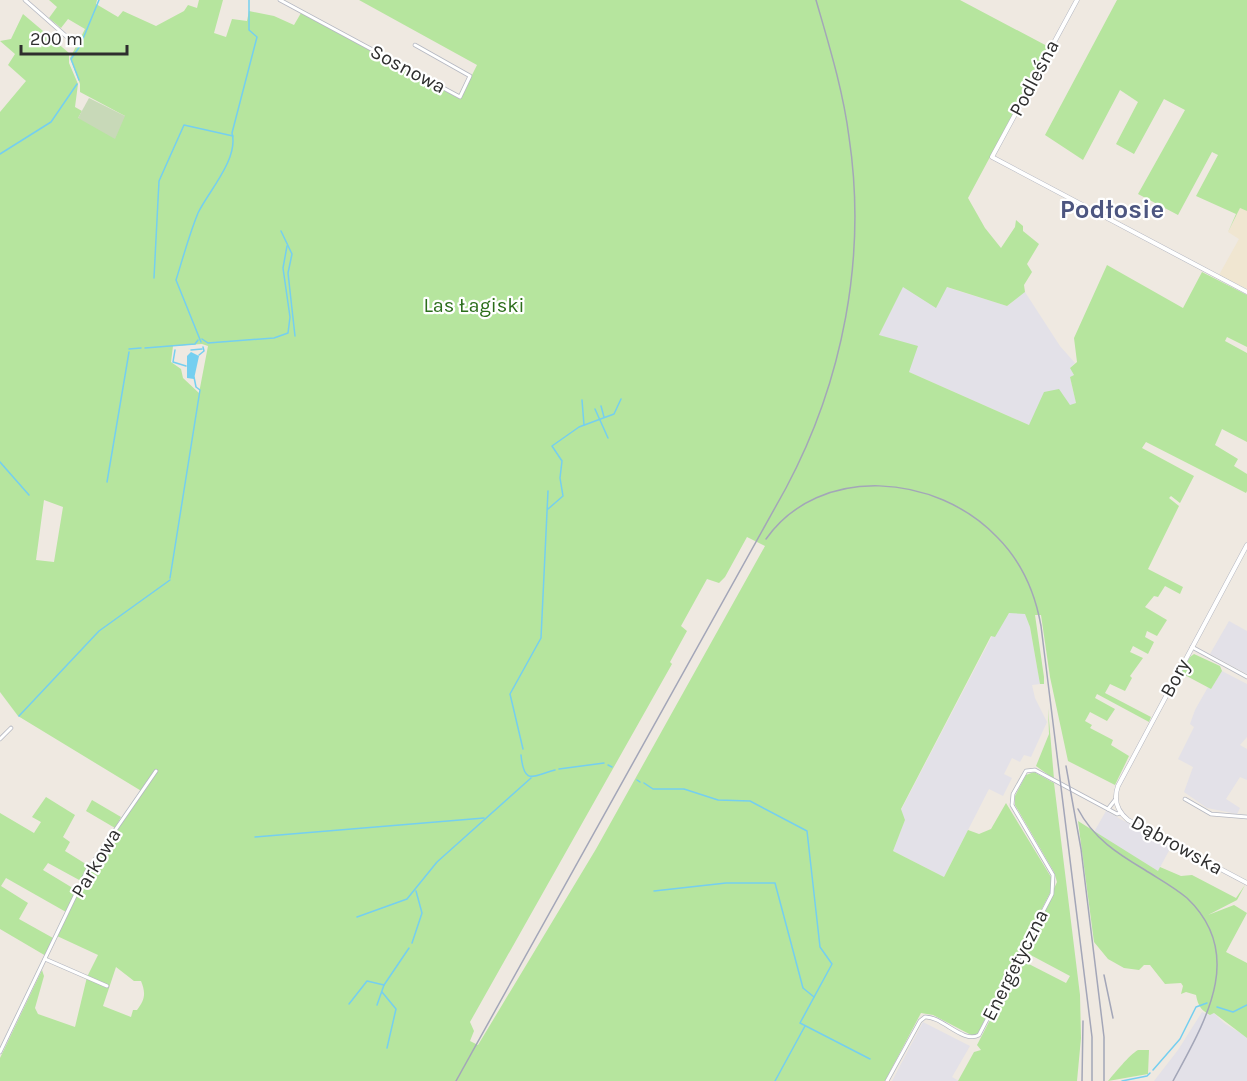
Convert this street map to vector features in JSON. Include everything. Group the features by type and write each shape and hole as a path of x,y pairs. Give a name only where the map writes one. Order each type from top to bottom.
{"street":[{"path":"25,0 75,44"},
{"name":"Sosnowa","path":"280,0 460,97 470,76 415,45"},
{"name":"Podleśna","path":"1077,0 992,157 1247,292"},
{"name":"Bory","path":"1115,800 1118,786 1247,545"},
{"path":"1192,647 1247,677"},
{"path":"0,739 11,728"},
{"name":"Dąbrowska","path":"1013,808 1013,794 1024,773 1030,769 1120,813 1128,820 1247,883"},
{"name":"Parkowa","path":"0,1052 87,871 156,771"},
{"path":"1185,799 1211,814 1238,818 1246,815"},
{"path":"1115,800 1120,813"},
{"name":"Dąbrowska","path":"1108,808 1115,800"},
{"name":"Energetyczna","path":"887,1081 920,1021 925,1017 937,1020 969,1037 979,1035 1052,894 1053,875 1013,808"},
{"path":"45,959 107,986"}],"shaded area":[{"path":"1240,208 1247,211 1247,289 1219,275 1239,239 1228,232"},
{"path":"903,286 946,287 1007,306 1025,292 1060,346 1075,363 1070,368 1074,375 1070,377 1076,403 1029,425 909,372 879,335"},
{"path":"1009,613 1025,613 1030,627 1040,684 1032,685 1035,698 1047,722 1031,757 1024,755 1020,762 1012,758 1004,774 1012,778 1003,796 989,789 944,877 893,851 905,820 901,810 992,636"},
{"path":"1229,621 1247,631 1247,674 1210,654"},
{"path":"1222,671 1247,684 1247,737 1240,745 1247,749 1247,780 1240,777 1226,799 1240,808 1237,814 1207,808 1184,792 1193,767 1178,759 1194,727 1190,724 1195,710 1208,687 1211,689"},
{"path":"1106,811 1171,847 1158,871 1094,832"},
{"path":"1202,1012 1210,1015 1214,1013 1224,1023 1247,1037 1247,1081 1154,1081 1178,1050"},
{"path":"923,1022 970,1046 952,1077 959,1081 892,1081"}],"green space":[{"name":"Las Łagiski","path":"49,0 97,0 96,4 118,17 123,11 156,26 184,11 188,5 197,8 199,0 223,0 214,33 226,37 232,19 247,21 249,11 274,16 294,25 301,13 460,99 477,65 359,0 960,0 1049,47 968,198 985,228 1001,248 1015,227 1016,220 1023,226 1023,231 1039,244 1027,264 1032,272 1024,285 1025,292 1007,306 947,287 936,308 903,287 879,335 918,346 909,372 1029,425 1044,392 1059,389 1070,405 1076,403 1070,377 1074,375 1070,368 1077,362 1074,338 1107,265 1183,308 1202,272 1247,295 1247,347 1227,337 1225,341 1247,353 1247,442 1222,429 1215,445 1238,459 1234,466 1247,474 1247,491 1246,493 1146,442 1142,448 1194,476 1180,503 1171,496 1169,498 1179,506 1148,569 1183,587 1180,594 1165,586 1158,597 1154,596 1145,607 1167,620 1157,636 1147,631 1145,637 1154,642 1148,654 1133,646 1130,652 1143,658 1130,676 1132,678 1125,691 1110,684 1105,693 1151,717 1149,722 1097,694 1095,698 1115,709 1107,721 1090,712 1085,721 1092,725 1090,728 1113,740 1111,745 1129,756 1115,785 1068,761 1050,677 1041,615 1035,615 1044,684 1040,684 1030,627 1025,614 1009,613 995,637 991,636 901,809 905,820 893,851 944,877 968,830 979,834 991,829 1006,803 1051,877 1051,891 978,1033 973,1036 933,1015 921,1013 885,1081 0,1081 0,1058 42,970 44,976 35,1008 38,1014 75,1027 87,977 98,955 57,936 88,872 143,792 18,716 0,692 0,112 26,81 8,65 15,54 0,41 11,39 23,14 69,53 69,63 78,84 75,107 82,111 78,118 125,116 80,92 80,84 70,58 85,29 68,19 61,28 49,18 57,7","holes":["202,344 208,346 199,393 183,378 181,369 171,362 173,346","44,500 63,507 54,562 36,560","747,537 765,546 596,849 478,1045 470,1041 474,1031 470,1022 672,664 670,662 687,631 681,626 707,579 719,583 725,577","116,967 134,981 141,981 144,989 143,1000 137,1010 133,1010 131,1017 103,1006"]},
{"path":"1117,0 1247,0 1247,211 1240,208 1228,232 1236,214 1196,196 1218,155 1212,152 1178,215 1138,194 1185,110 1164,99 1134,154 1116,144 1138,102 1120,90 1083,160 1045,135"},
{"path":"89,98 125,116 115,139 78,118"},
{"path":"1194,654 1220,666 1222,671 1211,689 1181,673"},
{"path":"1048,708 1054,779 1036,766 1049,734"},
{"path":"1034,772 1054,783 1080,995 1081,1038 1077,1081 958,1081 974,1052 981,1050 977,1045 1021,960 1066,983 1070,976 1025,952 1057,882 1054,872 1015,805 1015,796 1026,775"},
{"path":"46,797 75,815 63,837 70,842 65,851 89,866 81,881 48,863 43,870 76,890 66,912 6,878 1,886 28,903 19,919 53,938 46,956 0,929 0,813 34,833 41,822 32,817"},
{"path":"92,800 121,817 115,828 86,811"},
{"path":"1078,821 1158,871 1160,867 1181,876 1192,875 1236,898 1245,885 1237,900 1208,915 1234,905 1247,913 1226,952 1247,963 1247,1038 1214,1013 1210,1015 1204,1011 1196,995 1186,992 1181,994 1183,986 1181,983 1165,984 1150,965 1144,965 1139,970 1124,968 1108,959 1094,942"},
{"path":"1138,1050 1149,1050 1148,1074 1108,1081 1126,1060"}],"water":[{"path":"191,352 199,356 194,379 187,378 187,356"}],"waterway":[{"path":"79,80 71,59 80,46 99,0"},
{"path":"201,342 176,280 198,213 231,154 232,133 257,37 249,30 249,0"},
{"path":"0,154 51,122 77,84"},
{"path":"154,278 159,181 184,125 233,136"},
{"path":"281,231 292,254 288,273 295,336"},
{"path":"202,339 208,343 274,338 288,333 290,317 283,268 287,246"},
{"path":"145,348 195,344 198,340"},
{"path":"199,355 204,351 203,347"},
{"path":"129,349 141,348"},
{"path":"191,350 202,349"},
{"path":"175,350 173,362 186,366"},
{"path":"107,482 129,352"},
{"path":"170,578 200,390 196,387 194,377"},
{"path":"548,509 563,496 560,478 562,461 552,446 579,427 614,414 621,399"},
{"path":"582,400 584,425"},
{"path":"601,406 604,417"},
{"path":"595,409 608,438"},
{"path":"0,462 29,495"},
{"path":"523,749 510,694 541,638 548,491"},
{"path":"19,716 99,631 170,580"},
{"path":"521,755 522,765 527,775 535,776 555,770"},
{"path":"559,769 604,763"},
{"path":"608,765 612,767"},
{"path":"357,917 407,899 437,862 531,778"},
{"path":"644,783 653,789 684,789 718,800 750,801 807,831 820,947 832,964 800,1023 870,1059"},
{"path":"255,837 484,818"},
{"path":"654,891 726,883 775,883 803,988 814,997"},
{"path":"412,943 422,913 416,891"},
{"path":"377,1005 384,985 409,948"},
{"path":"349,1004 367,981 384,985"},
{"path":"382,992 396,1009 387,1048"},
{"path":"1153,1070 1180,1039 1196,1007 1207,1003"},
{"path":"1217,1007 1233,1012 1247,1005"},
{"path":"775,1081 805,1026"},
{"path":"1122,1081 1147,1076 1150,1073"}],"railway":[{"path":"456,1081 786,488 806,447 822,405 836,362 846,317 855,227 854,182 846,119 835,68 816,0"},
{"path":"766,539 789,515 816,498 847,488 879,486 912,490 943,500 972,516 1006,546 1020,567 1031,589 1041,626 1092,1037 1092,1081"},
{"path":"1066,766 1081,849 1104,1037 1104,1081"},
{"path":"1078,809 1091,829 1107,844 1187,898 1205,920 1214,942 1217,966 1214,989 1207,1013 1173,1081"},
{"path":"1104,975 1113,1018"},
{"path":"1082,1081 1083,1021"}],"district":[{"name":"Podłosie","path":"1112,209"}]}
